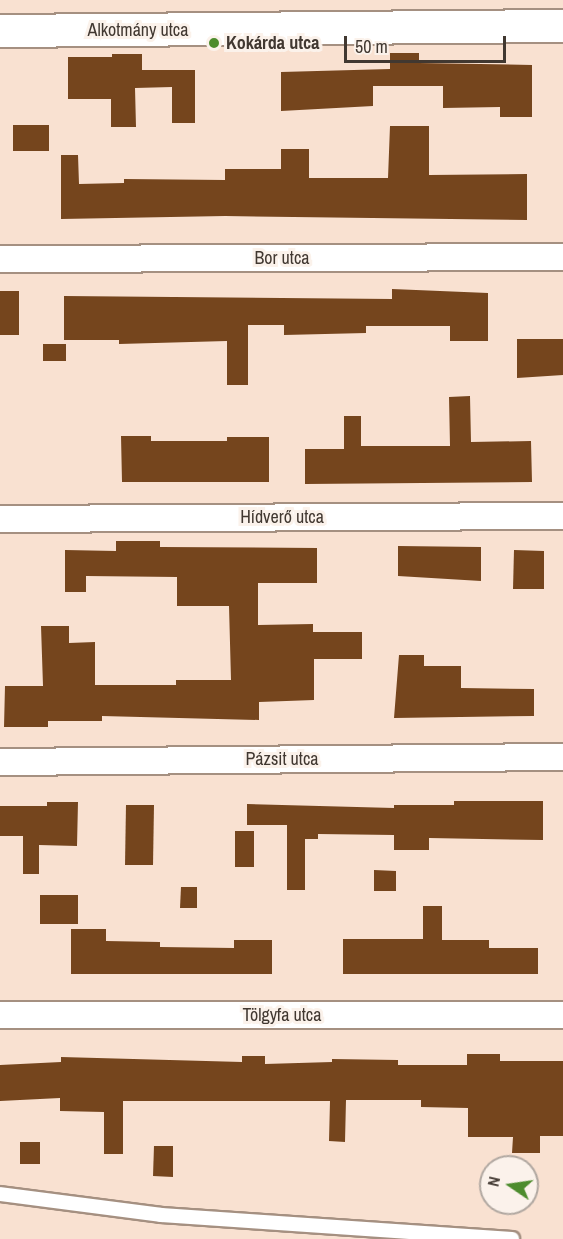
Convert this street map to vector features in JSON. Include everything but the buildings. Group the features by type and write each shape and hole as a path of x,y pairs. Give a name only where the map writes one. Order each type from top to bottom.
{"street":[{"name":"Alkotmány utca","path":"0,31 563,26"},
{"name":"Bor utca","path":"0,258 563,257"},
{"name":"Hídverő utca","path":"0,519 563,516"},
{"name":"Pázsit utca","path":"0,762 563,757"},
{"name":"Tölgyfa utca","path":"0,1015 563,1015"}],"lane":[{"path":"0,1194 161,1215 512,1239"}],"place":[{"name":"Kokárda utca","path":"214,43"}]}
